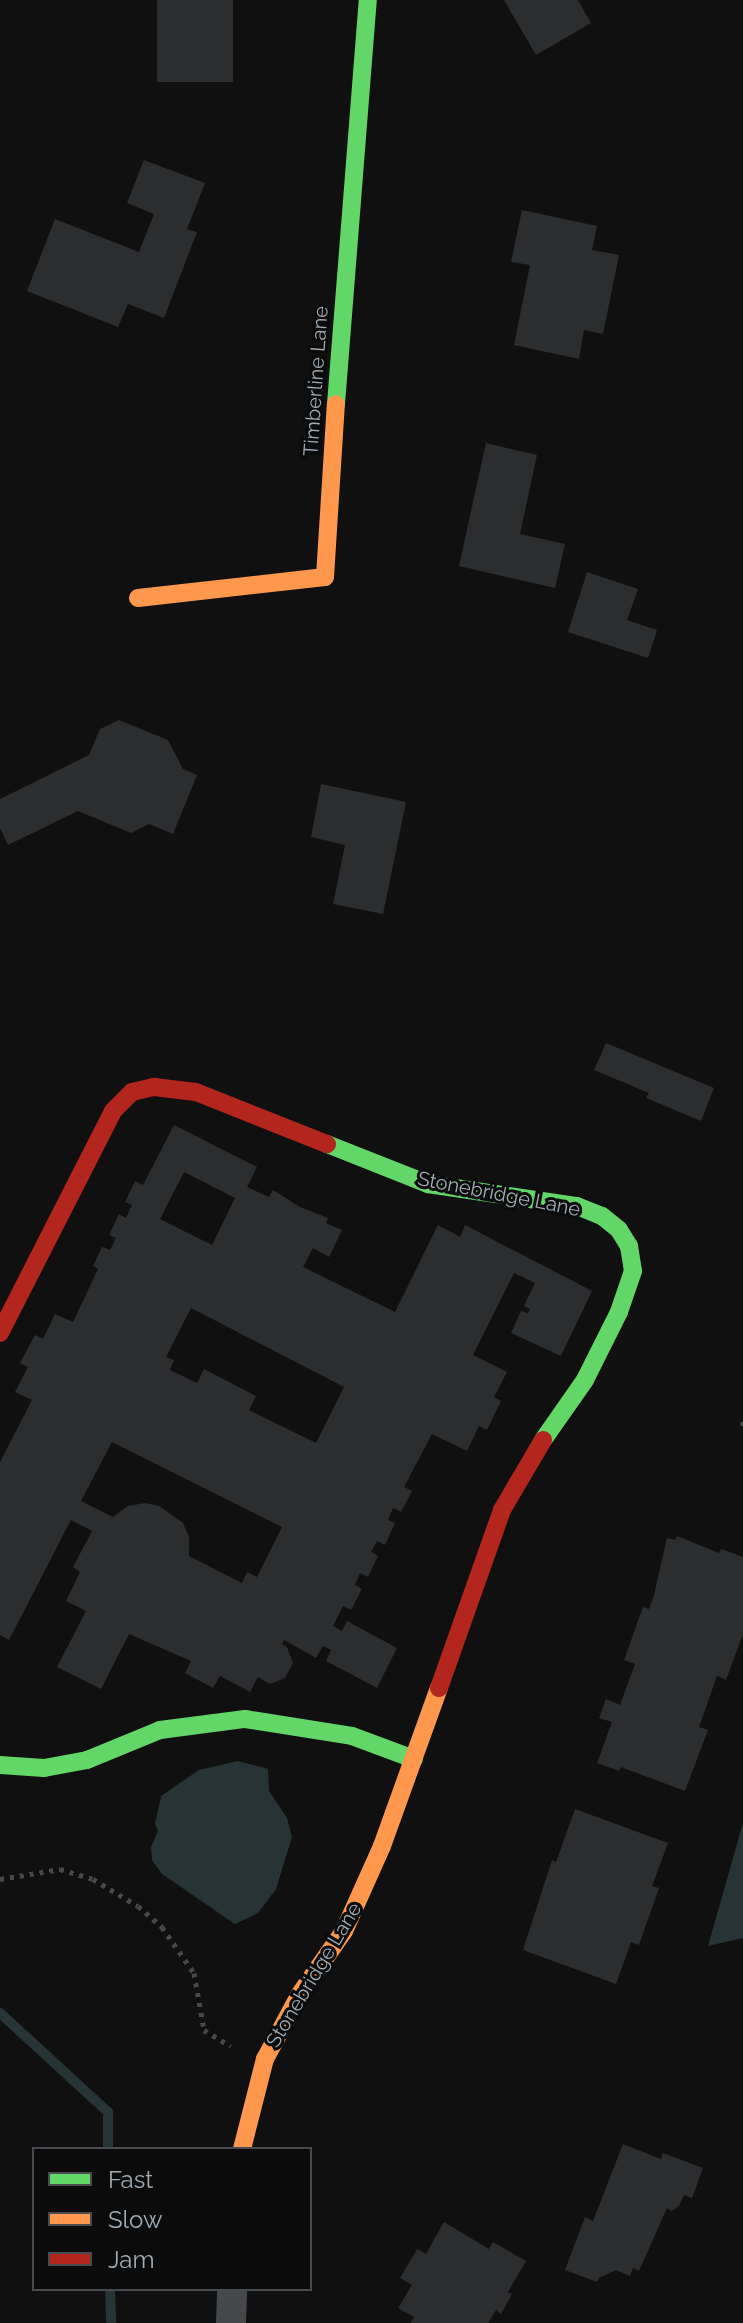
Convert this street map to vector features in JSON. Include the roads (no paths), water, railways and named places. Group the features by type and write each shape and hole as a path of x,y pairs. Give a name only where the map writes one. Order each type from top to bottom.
{"street":[{"name":"Timberline Lane","path":"138,598 325,577 347,238 368,0"},
{"name":"Stonebridge Lane","path":"0,1333 113,1111 132,1092 154,1087 196,1092 428,1184 577,1206 602,1216 619,1230 629,1246 633,1271 628,1291 585,1380 532,1456 502,1510 414,1759 358,1903 265,2059 243,2147"},
{"path":"0,1765 44,1768 87,1760 160,1730 245,1719 352,1736 414,1759"},
{"path":"231,2323 232,2291"}],"waterway":[{"path":"0,2013 108,2112 108,2147"},
{"path":"110,2291 111,2323"}]}
